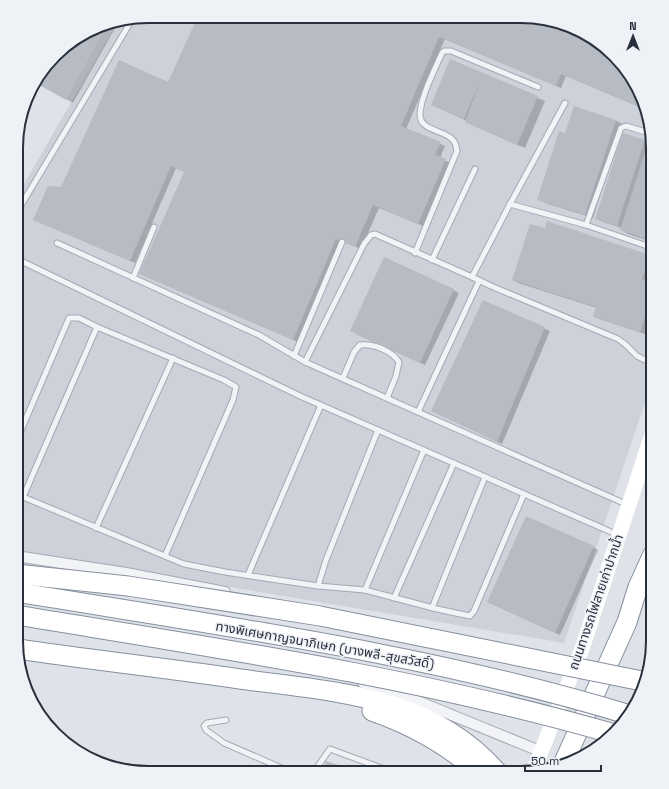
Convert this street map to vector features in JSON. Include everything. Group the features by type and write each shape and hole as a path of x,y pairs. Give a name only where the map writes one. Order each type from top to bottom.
{"highway":[{"path":"566,758 627,622 638,587 646,569"},
{"path":"23,575 128,586 320,616 640,681"},
{"name":"ทางพิเศษกาญจนาภิเษก (บางพลี-สุขสวัสดิ์)","path":"23,593 280,635 416,660 584,701 623,713"},
{"name":"ทางพิเศษกาญจนาภิเษก (บางพลี-สุขสวัสดิ์)","path":"23,614 342,670 484,700 607,732"},
{"path":"24,650 345,693 377,700 404,709 431,721 452,733 470,746 492,766"},
{"path":"268,683 363,708 392,718 417,729 441,743 471,766"}],"main road":[{"name":"ถนนทางรถไฟสายเก่าปากน้ำ","path":"536,765 577,663 629,505 646,471"}],"street":[{"path":"23,557 126,573 540,654 577,663"},
{"path":"23,615 188,650 348,680 394,691 542,752"}],"lane":[{"path":"23,202 129,24"},
{"path":"415,253 457,151 455,142 452,138 423,123 420,115 422,100 442,53 444,51 451,51 538,87"},
{"path":"472,277 565,103"},
{"path":"586,225 621,128 626,126 645,132"},
{"path":"432,260 475,169"},
{"path":"510,204 586,225 646,246"},
{"path":"133,278 154,226"},
{"path":"305,362 364,244 371,235 375,234 479,281 618,339 637,356 646,360"},
{"path":"294,356 342,242"},
{"path":"57,243 259,335 305,362 629,505"},
{"path":"23,262 322,405 619,536"},
{"path":"418,412 479,281"},
{"path":"23,426 69,318 79,318 224,380 236,387 233,400 165,556"},
{"path":"97,327 23,497 184,564 318,586 365,590 432,608 470,616 474,611 524,494"},
{"path":"343,378 354,352 360,345 366,344 382,349 395,356 399,362 396,376 387,398"},
{"path":"96,528 172,358"},
{"path":"248,575 322,405"},
{"path":"318,586 326,560 378,430"},
{"path":"365,590 424,450"},
{"path":"394,598 454,463"},
{"path":"432,608 485,477"},
{"path":"226,720 207,722 204,726 206,730 224,743 277,766"},
{"path":"318,766 330,749 376,766"}],"shaded area":[{"path":"148,23 538,24 569,32 591,44 610,59 629,85 637,100 645,131 646,400 564,643 23,552 23,186 115,27"}],"building":[{"path":"195,23 521,23 554,27 569,32 591,44 610,59 620,72 629,85 639,107 561,74 556,86 439,37 401,126 441,142 435,155 446,159 418,224 373,205 355,247 336,239 293,340 139,274 184,172 171,166 130,261 33,220 48,186 61,187 119,60 168,82"},
{"path":"104,32 66,100 40,85 59,59 78,44"},
{"path":"450,59 538,96 517,145 465,122 480,81 464,119 431,105"},
{"path":"574,106 616,120 585,215 537,200 559,131 565,133"},
{"path":"623,133 645,140 617,226 595,219"},
{"path":"646,149 646,239 620,230"},
{"path":"547,221 646,254 646,267 642,279 646,280 646,314 640,332 593,317 596,307 512,280 530,224 545,228"},
{"path":"384,257 454,289 420,363 350,331"},
{"path":"483,300 545,327 497,442 431,411"},
{"path":"526,516 594,546 555,633 487,602"},
{"path":"326,761 341,766 324,766"}]}
